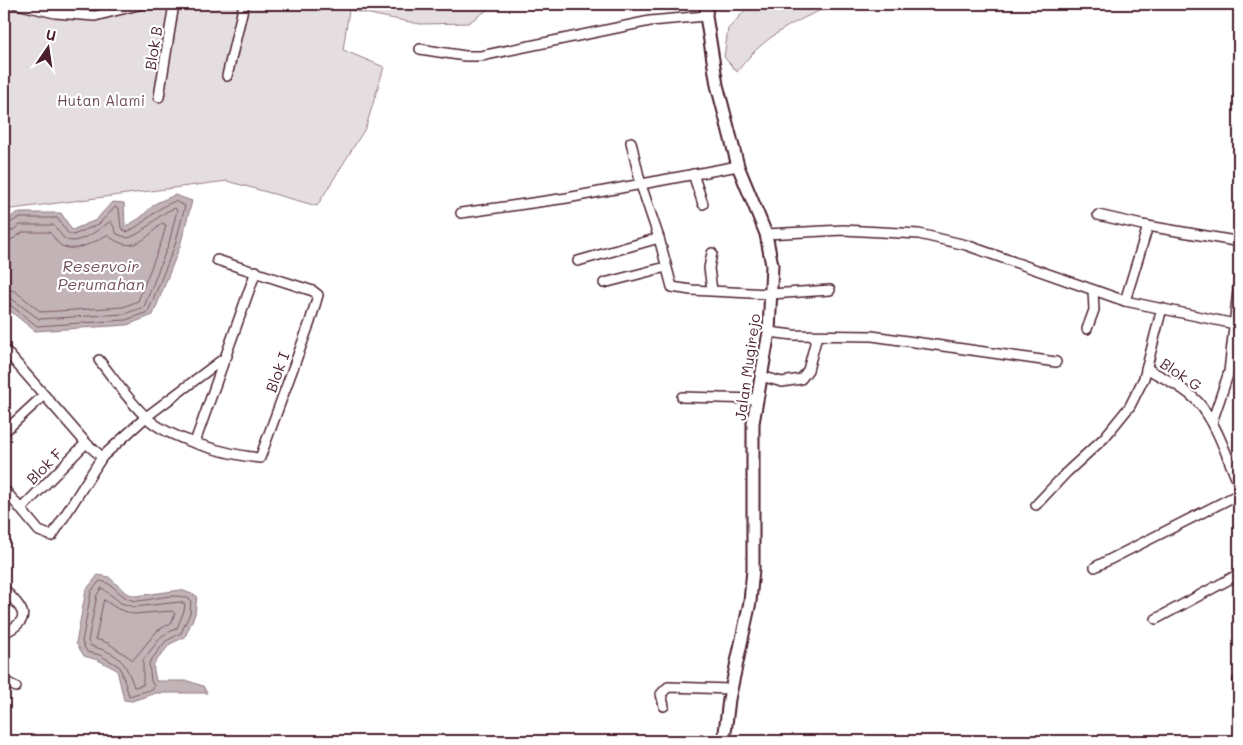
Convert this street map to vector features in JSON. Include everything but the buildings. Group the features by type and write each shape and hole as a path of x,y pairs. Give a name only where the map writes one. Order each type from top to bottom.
{"street":[{"path":"16,4 55,13 95,16 142,4"},
{"name":"Blok B","path":"159,97 174,4"},
{"path":"227,76 244,4"},
{"name":"Jalan Mugirejo","path":"707,4 706,16 712,66 738,166 766,234 772,265 769,332 753,432 753,569 750,602 731,689 724,727 724,741"},
{"path":"420,49 465,56 481,56 650,21 706,16"},
{"path":"631,142 640,185 659,238 672,287 771,294 830,290"},
{"path":"461,212 640,185 738,166"},
{"path":"693,174 704,204"},
{"path":"1098,215 1239,243"},
{"path":"1125,301 1148,226"},
{"path":"766,234 843,230 919,234 966,245 1125,301 1235,324"},
{"path":"578,261 659,238"},
{"path":"712,253 709,268 712,290"},
{"name":"Blok I","path":"99,360 146,417 164,430 195,442 260,458 310,322 317,301 316,293 256,271 217,260"},
{"path":"604,283 666,267"},
{"path":"195,442 256,271"},
{"path":"1212,422 1229,372 1238,307 1239,281"},
{"path":"1086,329 1094,310 1093,290"},
{"path":"1036,505 1067,472 1104,438 1130,406 1144,378 1162,308"},
{"path":"769,332 817,336 872,336 1056,362"},
{"path":"761,376 782,382 801,379 808,370 817,336"},
{"path":"4,349 86,444 102,457"},
{"path":"4,489 43,534 52,536 102,457 146,417 227,356"},
{"name":"Blok G","path":"1146,368 1185,391 1197,401 1212,422 1239,485"},
{"path":"4,432 44,395"},
{"path":"682,397 757,399"},
{"name":"Blok F","path":"21,509 86,444"},
{"path":"1095,567 1239,494"},
{"path":"1156,619 1239,574"},
{"path":"4,589 23,611 24,615 19,624 4,633"},
{"path":"4,681 16,688"},
{"path":"664,706 662,694 668,687 731,689"}],"green space":[{"name":"Hutan Alami","path":"4,4 496,4 468,23 420,24 349,10 343,50 384,67 366,127 317,206 227,181 4,210"},
{"path":"751,4 826,4 824,9 787,27 765,42 737,72 724,57 728,29"}],"water":[{"name":"Reservoir Perumahan","path":"175,195 192,201 180,246 153,315 127,325 35,331 4,306 4,223 16,213 61,213 72,230 96,220 112,202 124,203 125,227 140,218 156,203"},
{"path":"98,575 109,577 126,593 136,596 181,590 197,596 195,614 185,637 170,644 153,665 156,681 188,681 203,686 207,693 156,693 132,701 124,700 117,670 98,660 84,656 76,643 86,590"}]}
